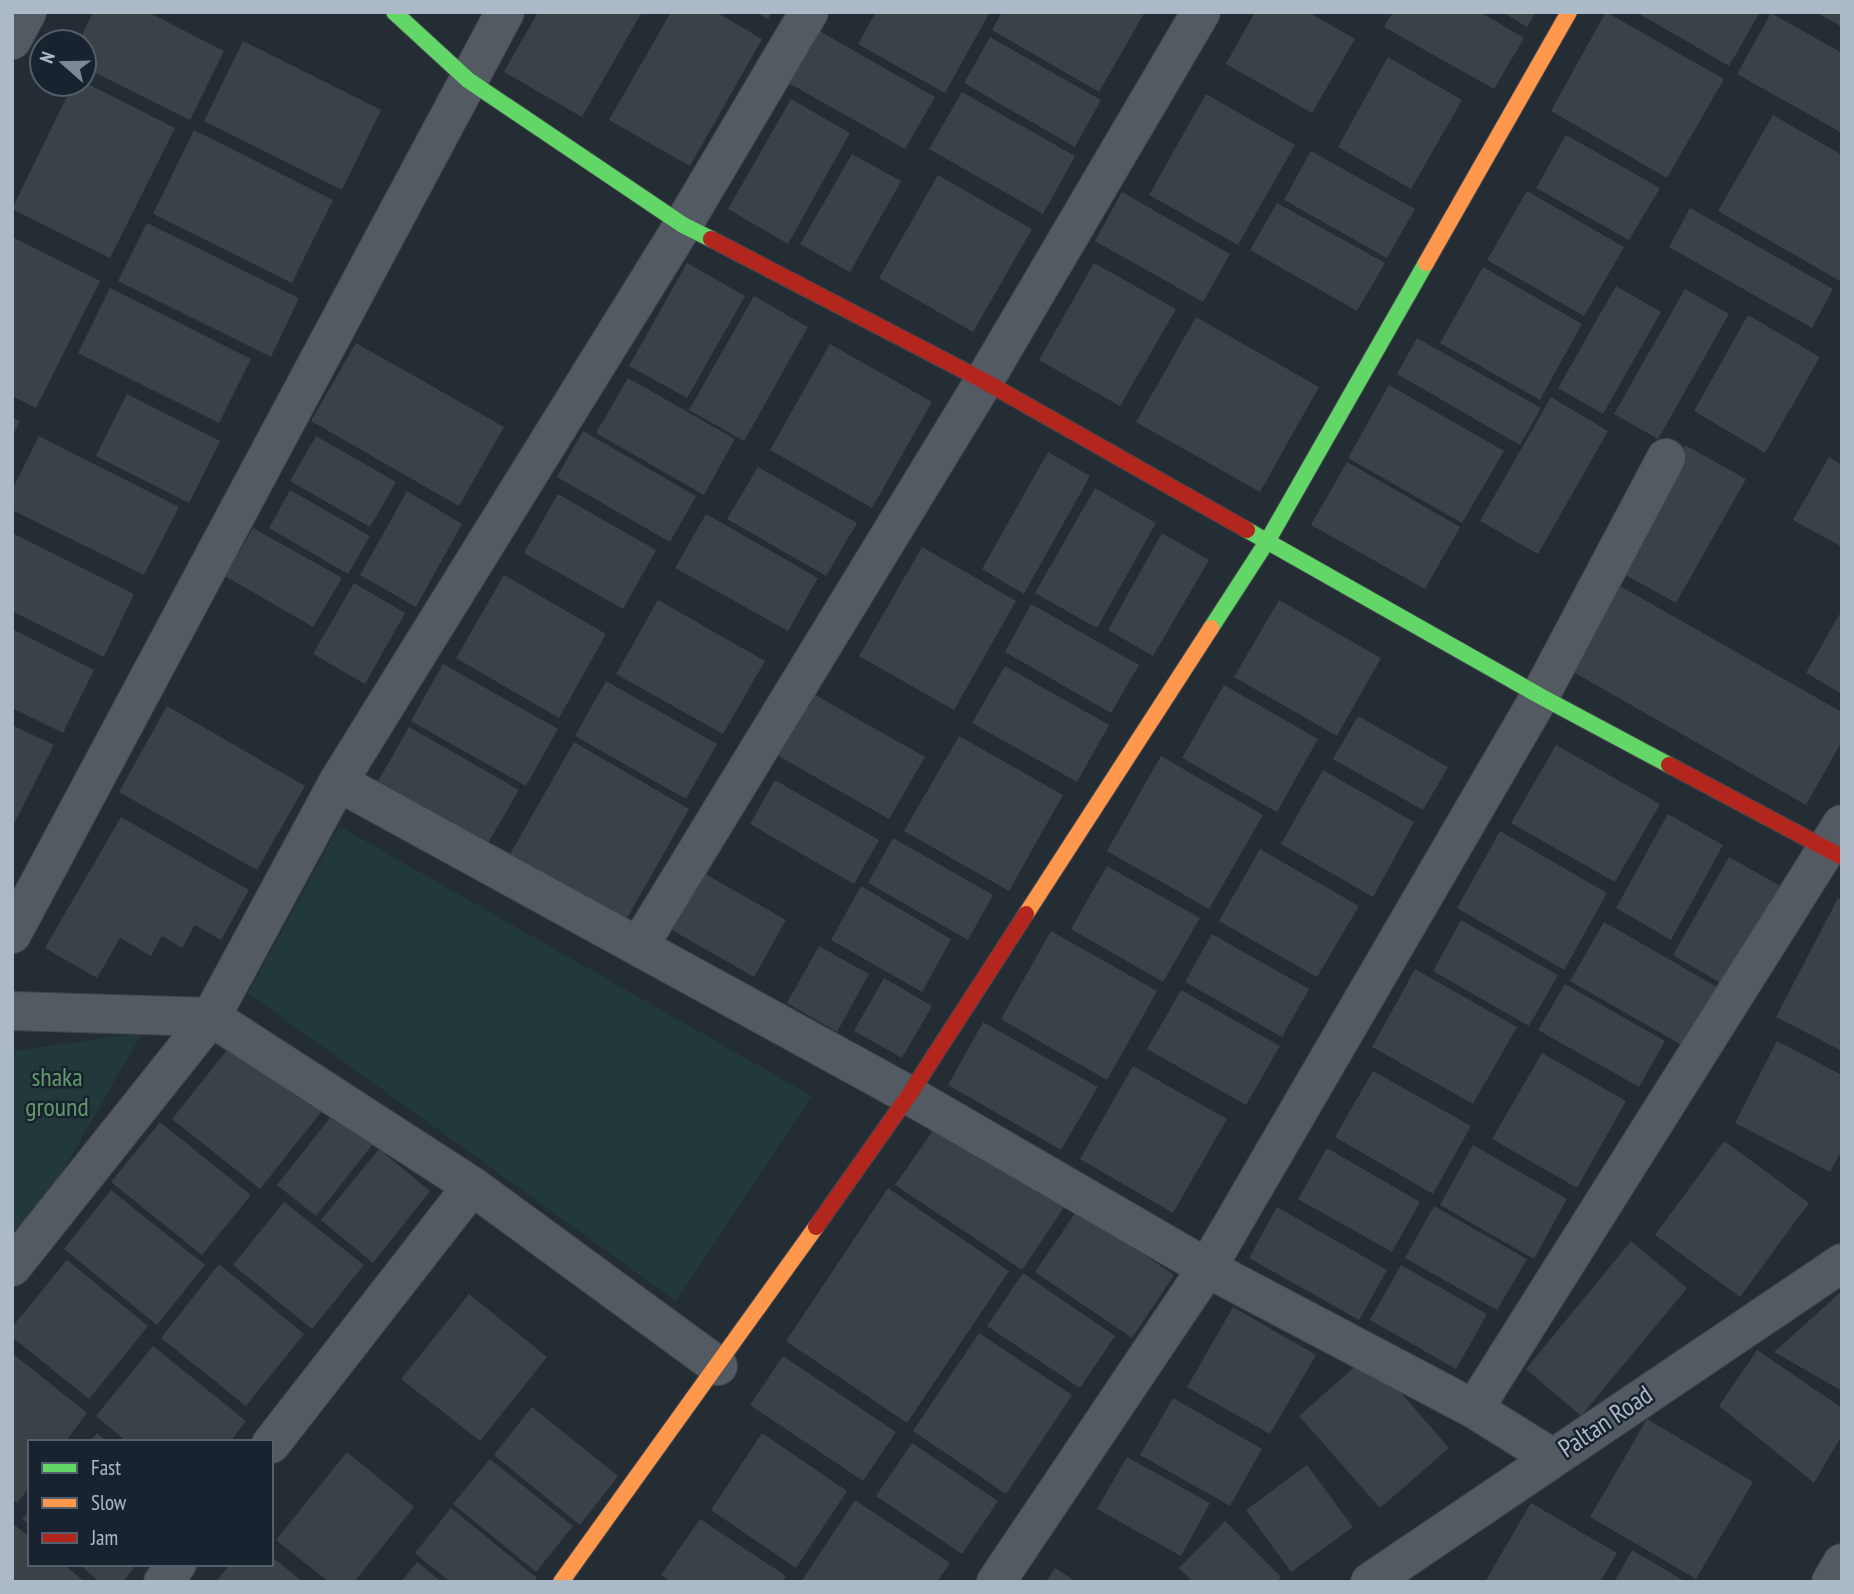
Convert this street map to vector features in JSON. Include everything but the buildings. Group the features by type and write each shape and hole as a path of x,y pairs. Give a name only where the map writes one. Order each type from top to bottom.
{"street":[{"path":"12,40 27,12"},
{"path":"394,12 468,80 683,225 984,381 1540,696 1837,844 1474,1409"},
{"path":"12,934 505,12"},
{"path":"12,1267 211,1017 338,782 683,225 809,12"},
{"path":"639,946 984,381 1201,12"},
{"path":"561,1582 718,1367 909,1095 1268,540 1569,12"},
{"path":"996,1582 1207,1268 1540,696 1666,458"},
{"path":"338,782 909,1095 1207,1268 1474,1409 1551,1457"},
{"path":"12,1011 211,1017 472,1186 718,1367"},
{"path":"273,1441 472,1186"},
{"name":"Paltan Road","path":"1370,1582 1551,1457 1842,1263"},
{"path":"1831,1582 1842,1563"},
{"path":"163,1582 175,1566"}],"green space":[{"path":"339,826 812,1096 676,1301 248,993"},
{"name":"shaka ground","path":"142,1033 12,1260 12,1051"}],"traffic: fast":[{"path":"394,12 468,80 683,225 711,239"},
{"path":"1211,628 1268,540 1426,263"},
{"path":"1247,530 1540,696 1669,765"}],"traffic: slow":[{"path":"1426,263 1569,12"},
{"path":"1026,914 1211,628"},
{"path":"561,1582 816,1227"}],"traffic: jam":[{"path":"711,239 984,381 1247,530"},
{"path":"1669,765 1842,857"},
{"path":"816,1227 909,1095 1026,914"}]}
